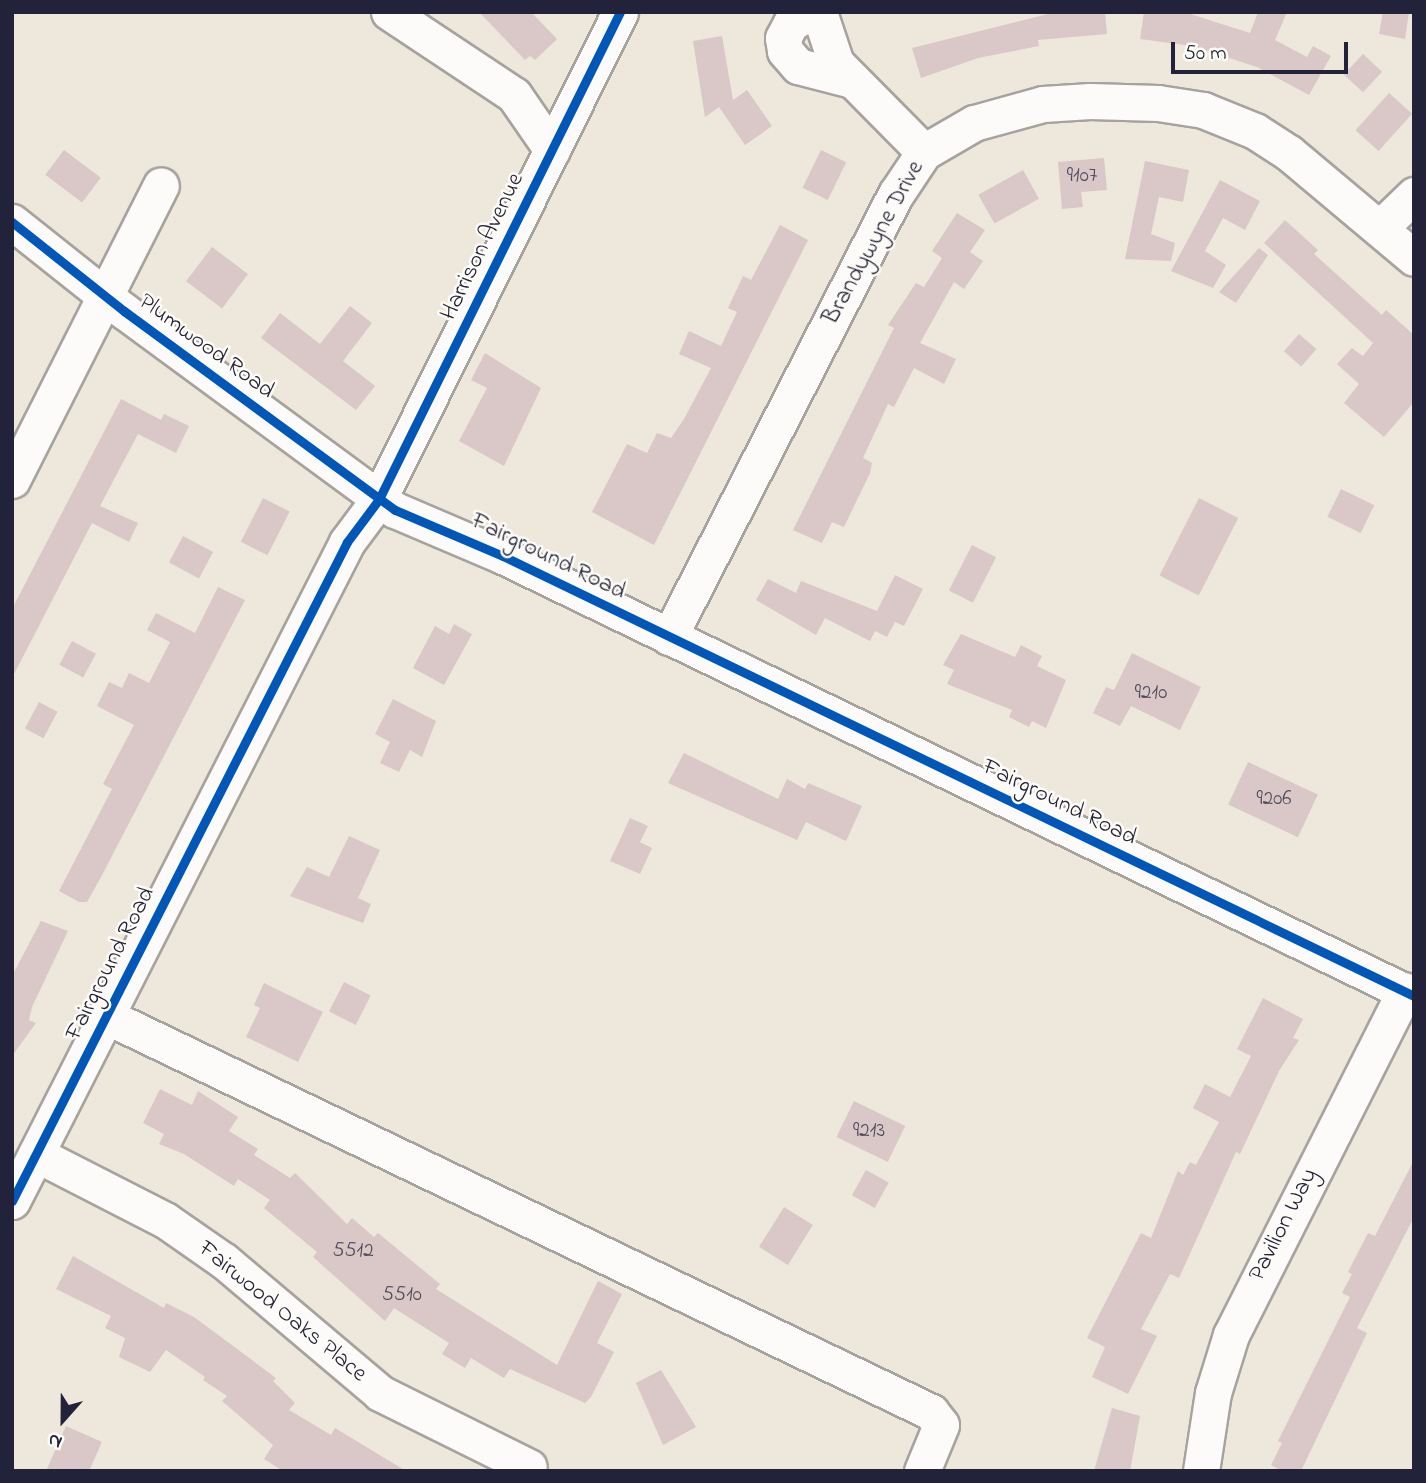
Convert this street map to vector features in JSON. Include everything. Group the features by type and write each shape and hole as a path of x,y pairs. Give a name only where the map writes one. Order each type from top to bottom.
{"street":[{"path":"389,12 514,95 552,150"},
{"name":"Harrison Avenue","path":"379,499 620,12"},
{"path":"811,12 791,23 783,38 785,51 799,66 848,79"},
{"path":"818,12 825,39 848,79 923,152"},
{"name":"Brandywyne Drive","path":"668,637 896,194 923,152 996,114 1090,101 1158,103 1203,110 1255,131 1317,174 1414,258"},
{"path":"12,480 161,185"},
{"path":"1381,227 1414,195"},
{"name":"Plumwood Road","path":"12,222 379,499"},
{"name":"Fairground Road","path":"12,1201 347,542 379,499 1409,994"},
{"name":"Pavilion Way","path":"1200,1471 1213,1393 1231,1335 1409,994"},
{"path":"106,1016 931,1412 941,1425 922,1471"},
{"name":"Fairwood Oaks Place","path":"36,1154 165,1220 224,1262 380,1392 529,1467"}],"building":[{"path":"479,12 531,12 557,39 535,60 530,56 525,60"},
{"path":"1056,12 1105,12 1107,34 1038,40 1039,46 978,58 921,78 912,48"},
{"path":"1144,12 1184,12 1250,33 1258,12 1287,12 1275,40 1307,57 1313,46 1331,56 1309,95 1257,67 1192,46 1140,39"},
{"path":"1383,12 1409,12 1405,39 1379,34"},
{"path":"722,36 733,100 747,90 772,126 745,145 719,107 705,117 693,41"},
{"path":"1363,54 1382,72 1363,92 1344,74"},
{"path":"1389,93 1412,114 1379,151 1356,130"},
{"path":"64,150 101,178 82,202 45,175"},
{"path":"821,150 846,162 828,200 803,188"},
{"path":"1104,158 1107,190 1081,192 1083,207 1062,209 1058,162"},
{"path":"1145,161 1189,170 1183,202 1159,197 1151,234 1175,243 1171,261 1125,259"},
{"path":"1023,170 1039,199 994,224 978,195"},
{"path":"1220,180 1260,201 1245,230 1223,218 1205,251 1226,265 1213,288 1171,271"},
{"path":"957,213 985,230 970,252 983,261 964,289 954,282 920,343 956,359 944,384 914,368 894,407 888,404 863,458 872,463 870,473 844,527 832,522 822,543 793,530 894,328 888,325 916,283 924,287 942,258 932,251"},
{"path":"1285,220 1318,250 1314,254 1382,315 1386,310 1414,335 1414,402 1384,437 1344,403 1359,384 1337,364 1352,348 1363,356 1373,343 1264,243"},
{"path":"780,225 808,240 654,545 592,512 627,444 647,453 657,433 671,438 684,419 711,368 679,354 689,331 721,346 737,312 728,308 743,276 751,280"},
{"path":"212,247 248,274 222,308 186,281"},
{"path":"1259,248 1268,255 1236,303 1219,292"},
{"path":"350,306 372,323 343,361 375,386 356,410 261,338 280,313 320,344"},
{"path":"1299,334 1316,349 1301,366 1284,351"},
{"path":"485,353 541,388 504,466 459,441 487,388 471,380"},
{"path":"121,399 161,420 164,414 189,426 176,453 138,434 100,506 138,523 129,542 92,523 12,678 12,609"},
{"path":"1341,489 1374,505 1361,533 1327,517"},
{"path":"263,498 290,512 267,555 241,542"},
{"path":"1199,498 1238,518 1199,595 1160,576"},
{"path":"183,536 213,552 199,578 169,562"},
{"path":"972,545 996,557 973,603 949,590"},
{"path":"895,575 923,589 904,626 895,622 887,637 875,631 870,641 825,618 816,635 756,600 768,579 796,593 801,581 877,611"},
{"path":"218,587 245,600 100,879 87,902 79,902 59,891 112,789 103,784 134,725 97,706 109,682 122,688 129,673 149,683 170,642 147,630 156,613 195,633"},
{"path":"454,624 472,634 444,685 413,668 435,626 449,634"},
{"path":"961,634 1015,657 1021,645 1042,656 1037,666 1066,680 1046,728 1032,721 1029,727 1009,717 1012,710 947,684 954,670 943,665"},
{"path":"72,641 96,654 83,678 59,665"},
{"path":"1132,653 1201,687 1180,730 1131,706 1120,726 1093,713 1106,687 1114,690"},
{"path":"393,699 436,721 422,757 410,750 399,772 380,763 390,742 375,734"},
{"path":"39,702 58,712 43,738 25,728"},
{"path":"684,753 778,799 787,779 805,789 808,783 862,806 846,841 806,822 797,840 668,783"},
{"path":"1248,762 1318,795 1298,837 1228,805"},
{"path":"630,818 648,826 640,842 652,848 640,874 610,861"},
{"path":"349,836 380,850 358,898 371,904 363,923 290,896 307,867 329,877"},
{"path":"41,921 68,931 32,1007 29,1020 36,1023 12,1056 12,976"},
{"path":"344,982 371,996 356,1025 329,1011"},
{"path":"264,983 323,1012 298,1062 246,1037 260,1008 254,1005"},
{"path":"1263,998 1303,1019 1293,1038 1299,1040 1279,1071 1240,1154 1236,1152 1179,1278 1170,1274 1141,1329 1157,1336 1128,1394 1092,1377 1105,1347 1087,1338 1141,1233 1151,1238 1178,1171 1183,1175 1190,1162 1196,1165 1219,1122 1193,1108 1205,1084 1230,1097 1251,1056 1237,1049"},
{"path":"160,1089 192,1105 198,1091 238,1117 229,1131 258,1149 254,1155 290,1178 295,1173 347,1224 352,1218 374,1237 378,1233 440,1284 436,1289 557,1365 598,1281 622,1294 597,1343 614,1352 591,1397 585,1403 510,1369 504,1378 471,1358 465,1368 442,1354 449,1343 394,1308 385,1321 313,1257 317,1252 264,1208 270,1200 238,1179 234,1186 184,1154 159,1144 164,1134 143,1123"},
{"path":"854,1101 905,1126 888,1162 836,1137"},
{"path":"1414,1160 1414,1217 1357,1328 1367,1333 1301,1471 1282,1471 1271,1465 1282,1443 1278,1441 1350,1297 1342,1293 1352,1274 1348,1272 1368,1233 1375,1236"},
{"path":"866,1170 889,1183 875,1208 852,1195"},
{"path":"784,1207 813,1225 788,1265 759,1247"},
{"path":"73,1256 164,1308 166,1303 194,1317 276,1378 273,1381 295,1403 289,1410 331,1435 335,1428 406,1471 283,1471 264,1459 273,1445 222,1401 227,1396 203,1380 205,1377 166,1350 150,1372 119,1357 125,1338 105,1328 111,1316 56,1289"},
{"path":"661,1370 696,1427 663,1445 636,1383"},
{"path":"1112,1408 1140,1416 1130,1471 1094,1471"},
{"path":"66,1426 102,1442 89,1471 46,1471"}],"cycle path":[{"path":"12,1201 347,542 379,499 620,12"},
{"path":"12,222 124,311 395,510 503,556 1414,996"}]}
